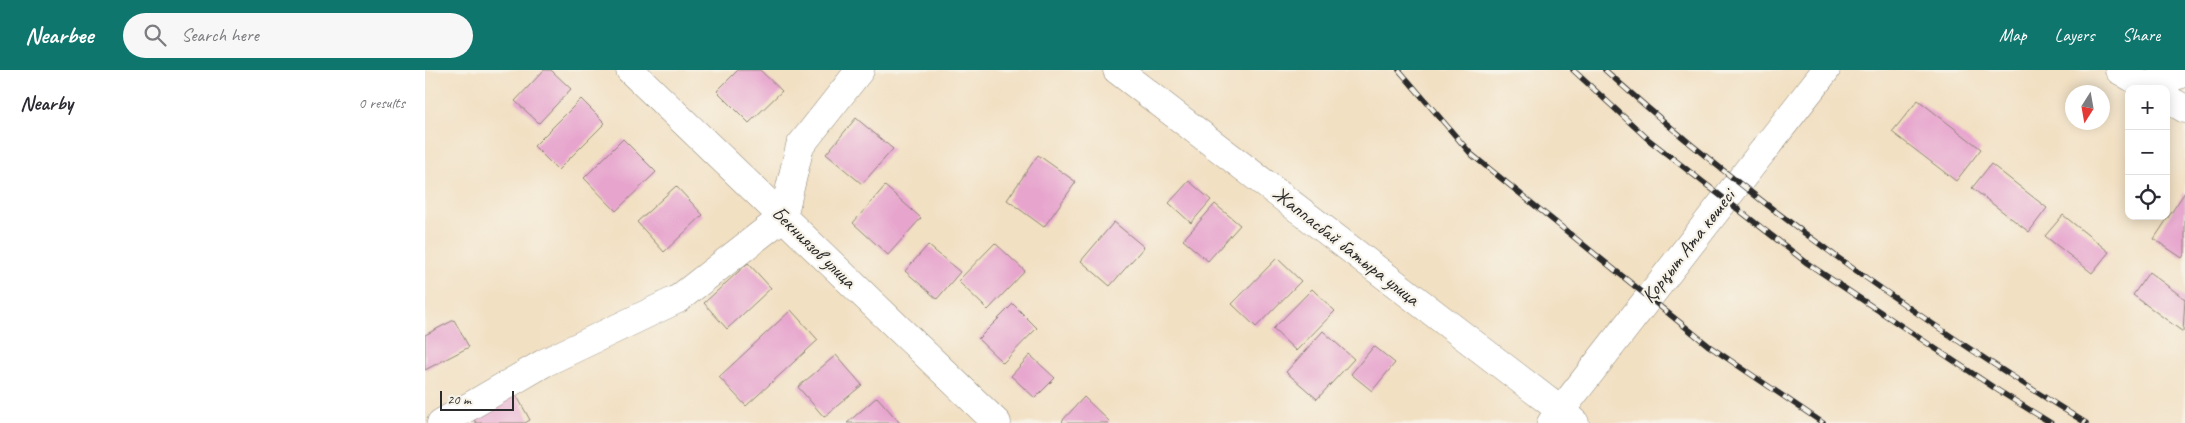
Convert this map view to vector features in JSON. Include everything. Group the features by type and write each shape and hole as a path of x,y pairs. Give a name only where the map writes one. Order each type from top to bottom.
{"street":[{"name":"Бекниязов улица","path":"630,70 997,423"},
{"path":"441,423 543,363 678,299 783,217 800,146 860,70"},
{"name":"Жаппасбай батыра улица","path":"1117,70 1562,419"},
{"name":"Қорқыт Ата көшесі","path":"1562,419 1826,70"},
{"path":"2119,70 2144,85"},
{"path":"2164,85 2185,73"},
{"path":"2170,100 2185,109"}],"building":[{"path":"544,70 551,70 571,89 539,123 515,101"},
{"path":"738,70 760,70 782,91 749,123 717,91"},
{"path":"581,99 605,123 558,170 534,146"},
{"path":"1918,100 1981,149 1956,181 1892,132"},
{"path":"856,118 893,149 862,184 826,154"},
{"path":"623,139 656,172 616,211 584,178"},
{"path":"1038,155 1076,182 1044,227 1007,200"},
{"path":"1991,164 2047,208 2029,232 1972,188"},
{"path":"1189,181 1211,200 1191,223 1169,203"},
{"path":"676,186 703,215 664,252 637,222"},
{"path":"885,186 921,218 888,255 853,223"},
{"path":"2185,192 2185,253 2182,258 2154,239 2167,220 2170,220 2170,215"},
{"path":"1215,204 1240,225 1208,261 1183,240"},
{"path":"2063,215 2109,252 2092,273 2045,236"},
{"path":"1114,222 1144,247 1110,286 1081,261"},
{"path":"995,243 1025,271 988,310 958,281"},
{"path":"928,245 960,272 937,299 905,271"},
{"path":"1277,258 1301,281 1256,327 1232,304"},
{"path":"748,263 771,288 727,329 704,303"},
{"path":"2149,272 2185,299 2183,332 2133,295"},
{"path":"1312,289 1335,311 1296,351 1273,329"},
{"path":"1013,304 1037,328 1003,363 978,339"},
{"path":"791,310 818,340 746,406 719,377"},
{"path":"454,320 469,347 425,370 425,335"},
{"path":"1323,331 1354,359 1317,399 1286,372"},
{"path":"1374,346 1395,363 1372,391 1351,374"},
{"path":"836,355 862,385 824,417 798,387"},
{"path":"1030,355 1055,378 1035,398 1011,376"},
{"path":"513,389 530,420 525,423 476,423 471,413"},
{"path":"877,397 900,423 847,423"},
{"path":"1084,397 1109,423 1064,423 1062,421"}],"railway":[{"path":"1399,70 1471,154 1709,346 1823,423"},
{"path":"1573,70 1649,140 1807,263 1999,391 2051,423"},
{"path":"1605,70 1719,167 1778,213 1960,342 2086,423"}]}
